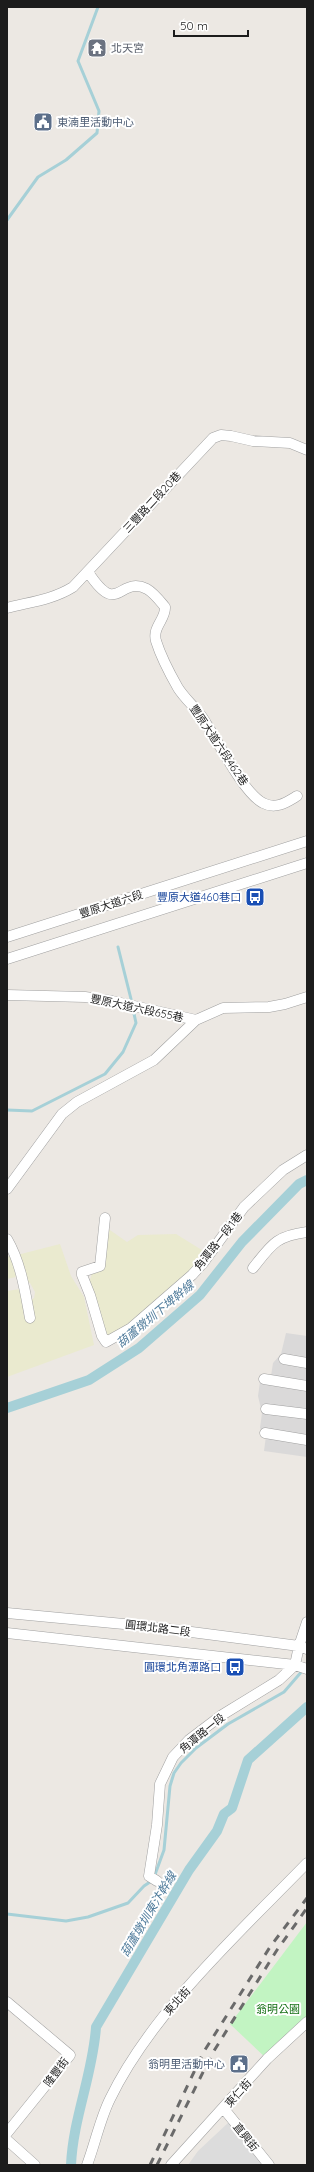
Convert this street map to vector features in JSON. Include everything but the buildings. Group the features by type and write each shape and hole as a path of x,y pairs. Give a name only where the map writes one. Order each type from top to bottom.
{"street":[{"name":"三豐路二段20巷","path":"7,608 44,600 63,593 88,572 213,438 221,435 253,441 290,443 307,450"},
{"name":"豐原大道六段462巷","path":"88,572 106,594 114,595 132,588 141,587 148,590 165,607 165,611 156,630 156,640 162,656 178,689 202,717 236,773 256,799 268,805 282,804 297,796"},
{"name":"豐原大道六段","path":"7,937 307,841"},
{"name":"豐原大道六段","path":"7,959 307,863"},
{"name":"豐原大道六段655巷","path":"7,995 85,997 112,1001 196,1020"},
{"path":"7,1189 62,1114 77,1102 154,1060 196,1020 223,1008 269,1007 307,997"},
{"name":"角潭路一段1巷","path":"105,1218 100,1266 82,1272 82,1275 90,1294 102,1336 106,1342 131,1328 192,1275 203,1263 244,1207 283,1170 307,1155"},
{"path":"253,1268 274,1242 292,1234 307,1232"},
{"path":"7,1239 14,1250 19,1266 30,1318"},
{"path":"284,1359 307,1363"},
{"path":"264,1379 307,1386"},
{"path":"266,1409 307,1414"},
{"path":"265,1433 307,1440"},
{"name":"圓環北路二段","path":"7,1613 145,1626 303,1648"},
{"path":"295,1666 303,1648 307,1622"},
{"name":"圓環北路二段","path":"7,1633 295,1666 307,1669"},
{"name":"角潭路一段","path":"153,1878 160,1784 172,1757 189,1740 222,1715 279,1680 295,1666"},
{"name":"東北街","path":"87,2165 109,2100 133,2060 162,2018 220,1953 307,1863"},
{"name":"隆豐街","path":"7,2002 70,2056 7,2133"},
{"name":"東仁街","path":"171,2165 224,2109 267,2059 307,2022"},
{"name":"直興街","path":"224,2109 269,2165"},
{"path":"7,2140 35,2165"}],"shaded area":[{"path":"286,1333 307,1336 307,1457 264,1451 266,1436 260,1428 262,1413 258,1396 260,1382 271,1376 273,1363 281,1354"},
{"path":"229,2122 238,2130 262,2165 188,2165 198,2151"}],"green space":[{"path":"107,1228 127,1242 138,1235 176,1234 205,1252 193,1268 124,1329 105,1338 89,1283"},
{"path":"60,1244 71,1276 84,1297 94,1345 7,1377 7,1291 20,1289 26,1307 23,1315 28,1313 29,1301 34,1298 35,1292 30,1283 26,1282 17,1255"},
{"path":"11,1256 16,1277 7,1279 7,1257"},
{"name":"翁明公園","path":"307,1922 307,2022 267,2059 230,2024"}],"waterway":[{"path":"7,220 38,177 66,160 97,133 99,111 78,61 98,7"},
{"path":"118,947 132,1003"},
{"path":"7,1110 32,1111 105,1074 123,1052 136,1023 133,1009"},
{"name":"葫蘆墩圳下埤幹線","path":"7,1408 89,1380 139,1348 200,1295 242,1242 299,1184 307,1180"},
{"path":"7,1914 66,1921 88,1917 128,1903 144,1886 153,1880 164,1850 170,1786 174,1773 181,1763 196,1748 228,1724 284,1692 303,1670"},
{"name":"葫蘆墩圳東汴幹線","path":"71,2165 75,2130 91,2062 96,2027 189,1870 217,1831 224,1814 232,1808 248,1760 307,1707"}],"railway":[{"path":"150,2165 203,2053 270,1947 307,1898"},
{"path":"157,2165 212,2054 277,1950 307,1908"}],"place":[{"name":"北天宮","path":"97,48"},
{"name":"東湳里活動中心","path":"43,122"},
{"name":"豐原大道460巷口","path":"255,897"},
{"name":"圓環北角潭路口","path":"235,1667"},
{"name":"翁明里活動中心","path":"239,2064"}]}
